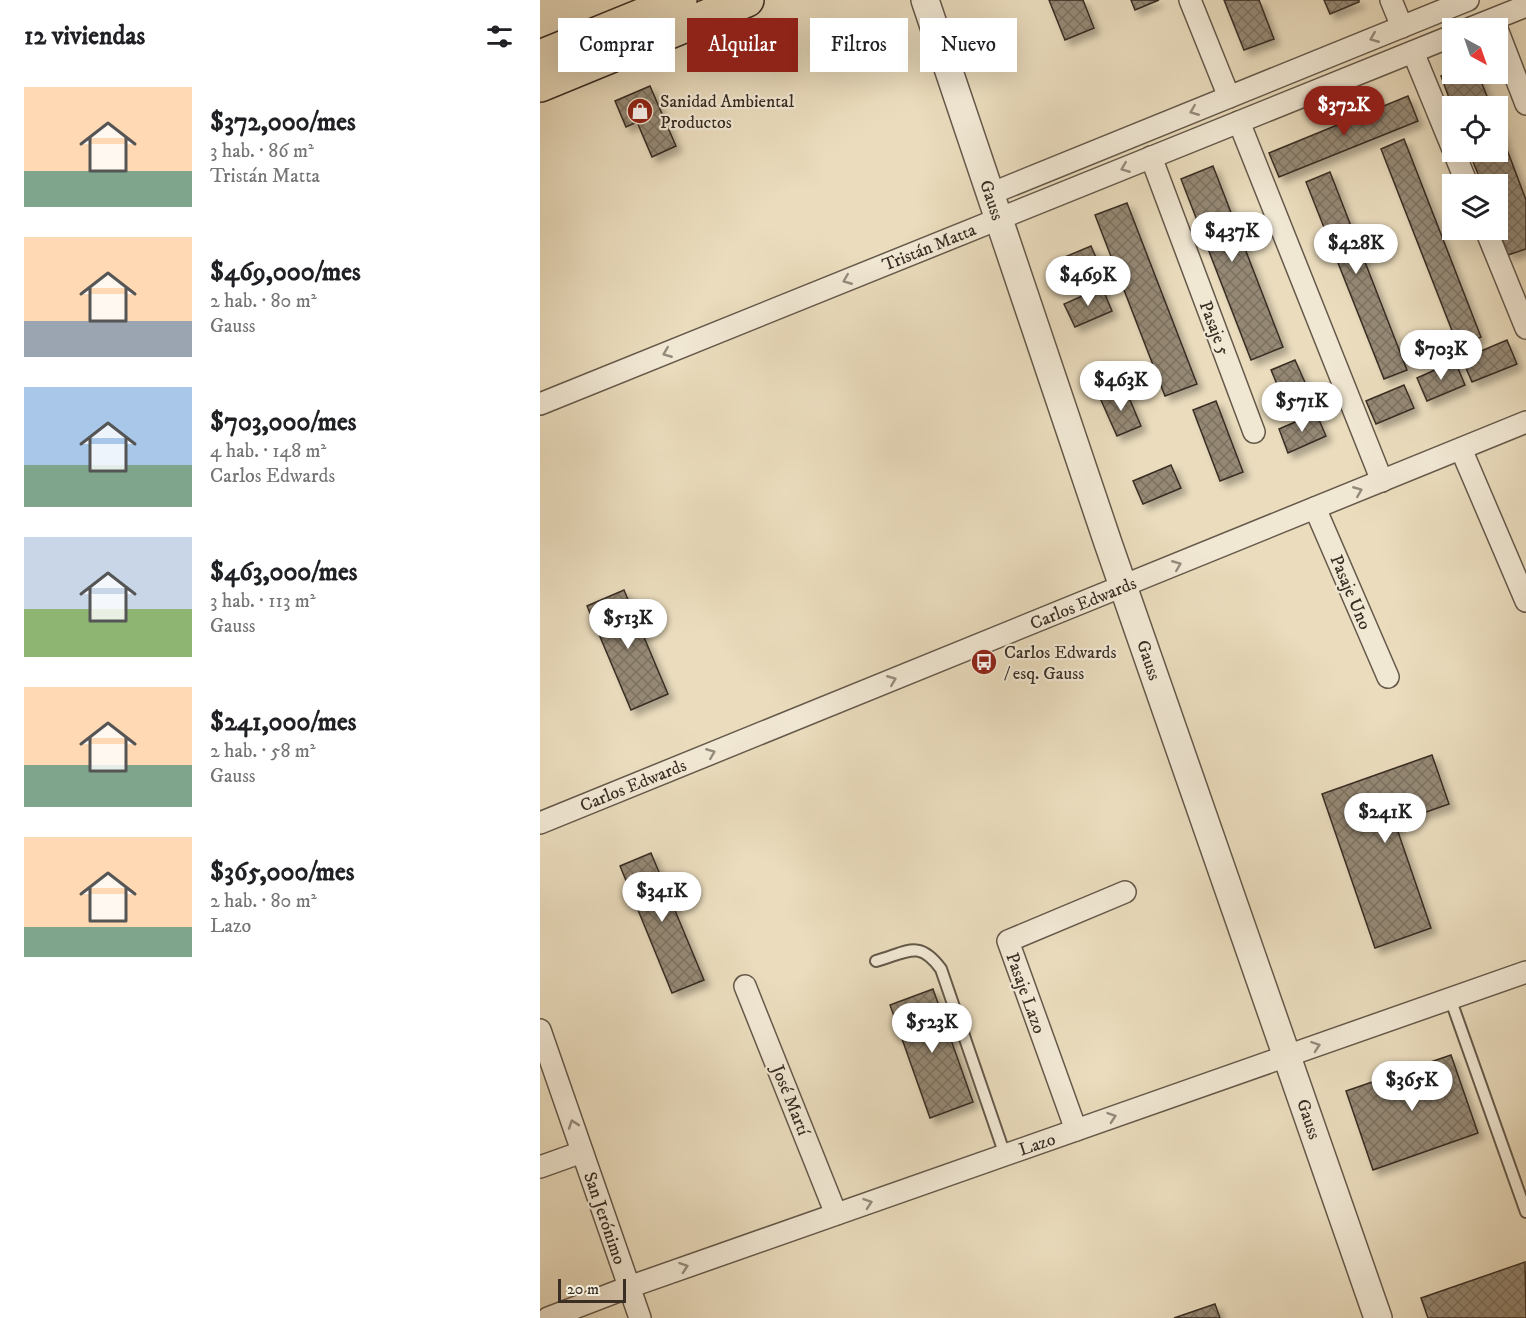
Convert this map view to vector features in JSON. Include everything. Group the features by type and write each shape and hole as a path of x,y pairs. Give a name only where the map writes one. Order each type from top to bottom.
{"main road":[{"path":"540,57 680,0"},
{"path":"540,85 747,0"}],"street":[{"name":"Gauss","path":"925,0 1123,587 1378,1318"},
{"path":"1190,0 1229,97"},
{"path":"1391,0 1402,27"},
{"path":"990,194 1468,0"},
{"path":"1508,18 1526,6"},
{"name":"Tristán Matta","path":"540,404 1442,40"},
{"path":"1413,52 1442,122"},
{"path":"1508,57 1526,104"},
{"path":"1239,122 1382,481"},
{"name":"Pasaje 5","path":"1150,158 1254,432"},
{"path":"1490,240 1526,328"},
{"name":"Carlos Edwards","path":"540,823 1526,422"},
{"path":"1461,449 1526,601"},
{"name":"Pasaje Uno","path":"1315,508 1388,676"},
{"name":"Pasaje Lazo","path":"1076,1130 1008,941 1125,892"},
{"name":"Lazo","path":"548,1318 629,1287 1526,972"},
{"name":"José Martí","path":"745,986 836,1214"},
{"name":"San Jerónimo","path":"540,1030 640,1318"},
{"name":"San Jerónimo","path":"540,1167 582,1152"}],"lane":[{"path":"876,961 919,949 928,952 942,969 1005,1155"},
{"path":"1450,998 1526,1212"}],"building":[{"path":"1049,0 1083,0 1094,28 1065,40"},
{"path":"1131,0 1159,0 1135,10"},
{"path":"1224,0 1259,0 1274,39 1244,50"},
{"path":"1324,0 1359,0 1359,2 1330,14"},
{"path":"1444,84 1482,84 1487,96 1448,96"},
{"name":"Sanidad Ambiental Productos","path":"650,86 676,146 652,157 637,122 626,127 615,101"},
{"path":"1408,96 1418,121 1279,177 1269,153"},
{"path":"1404,139 1481,337 1458,346 1381,149"},
{"path":"1508,152 1526,200 1526,249 1508,255 1502,240 1508,240 1508,174 1478,174 1473,162 1508,162"},
{"path":"1213,166 1283,347 1251,360 1181,179"},
{"path":"1330,172 1407,370 1384,379 1306,182"},
{"path":"1127,203 1197,384 1165,396 1095,215"},
{"path":"1091,246 1101,269 1063,286 1053,262"},
{"path":"1102,287 1112,311 1075,327 1064,304"},
{"path":"1507,340 1517,364 1472,382 1462,359"},
{"path":"1295,360 1312,398 1287,408 1271,370"},
{"path":"1455,361 1465,385 1427,401 1417,378"},
{"path":"1404,385 1414,408 1376,424 1366,401"},
{"path":"1125,388 1141,426 1117,436 1100,398"},
{"path":"1216,401 1243,472 1220,481 1193,410"},
{"path":"1316,413 1326,436 1288,453 1279,429"},
{"path":"1171,465 1181,488 1143,504 1133,481"},
{"path":"624,590 668,694 631,710 587,606"},
{"path":"1432,755 1449,804 1395,823 1431,928 1375,948 1322,794"},
{"path":"651,853 704,980 672,993 620,866"},
{"path":"933,989 973,1102 930,1118 890,1005"},
{"path":"1451,1055 1478,1133 1373,1170 1346,1091"},
{"path":"1525,1262 1526,1318 1428,1318 1421,1298"},
{"path":"1215,1304 1220,1318 1174,1318"}],"place":[{"name":"Sanidad Ambiental Productos","path":"640,111"},
{"name":"Carlos Edwards / esq. Gauss","path":"984,662"}]}
